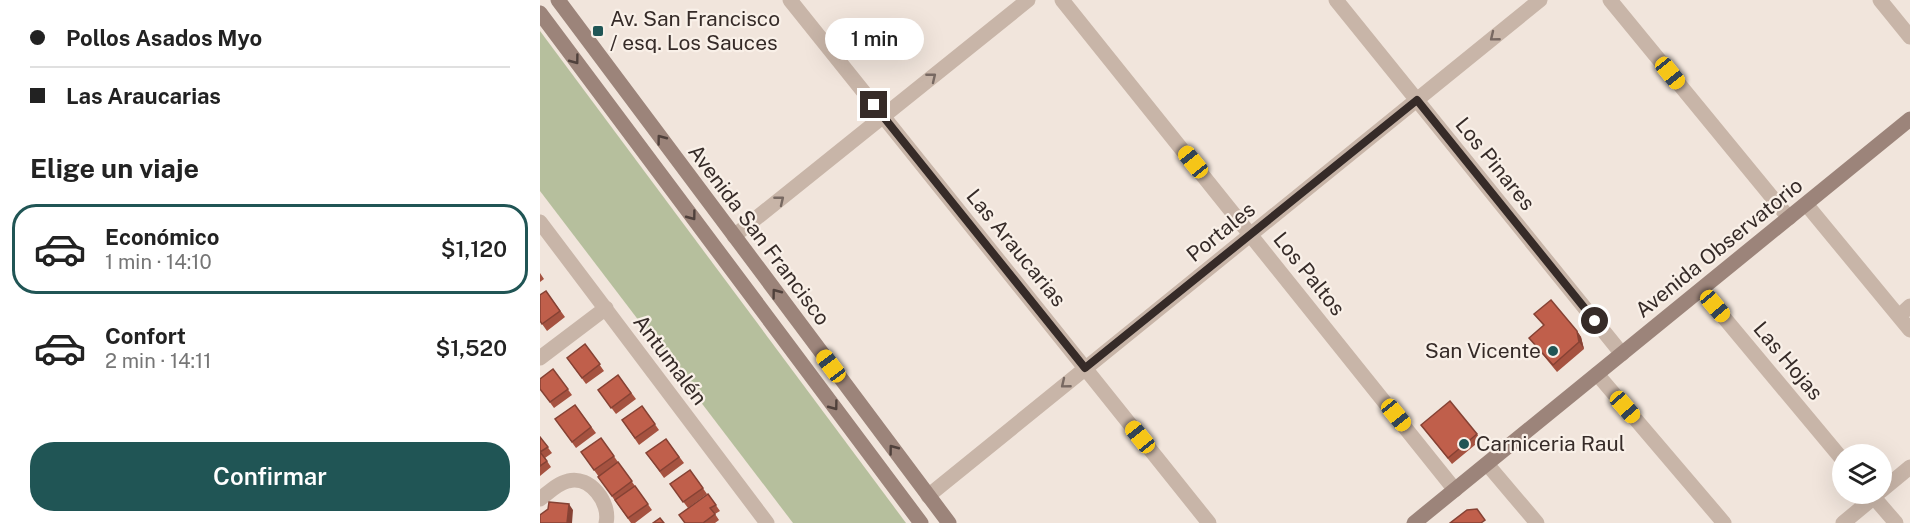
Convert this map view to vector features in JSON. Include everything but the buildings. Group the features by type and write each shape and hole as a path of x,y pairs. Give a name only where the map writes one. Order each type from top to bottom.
{"main road":[{"name":"Avenida San Francisco","path":"558,0 949,523"},
{"name":"Avenida San Francisco","path":"540,13 921,523"},
{"name":"Avenida Observatorio","path":"1414,523 1910,119"}],"street":[{"name":"Las Araucarias","path":"790,0 1209,523"},
{"path":"734,236 1028,0"},
{"name":"Los Paltos","path":"1062,0 1455,489"},
{"name":"Los Pinares","path":"1336,0 1622,354"},
{"name":"Portales","path":"928,496 1540,0"},
{"path":"1610,0 1789,218"},
{"path":"1880,0 1910,37"},
{"path":"1806,204 1904,311 1910,330"},
{"name":"Antumalén","path":"540,222 768,523"},
{"name":"Las Hojas","path":"1701,290 1832,447"},
{"path":"540,358 606,308"},
{"path":"1597,374 1724,523"},
{"path":"1487,464 1537,523"},
{"path":"1892,481 1910,467"},
{"path":"540,499 561,483 569,480 583,481 593,487 603,502 608,513 606,523"},
{"path":"1843,523 1865,504"},
{"path":"1883,504 1896,523"}],"green space":[{"path":"540,31 906,523 793,523 540,191"}],"place":[{"name":"Av. San Francisco / esq. Los Sauces","path":"598,31"},
{"name":"San Vicente","path":"1553,351"},
{"name":"Carniceria Raul","path":"1464,444"}],"route":[{"path":"874,105 1085,368 1417,100 1595,321"}]}
